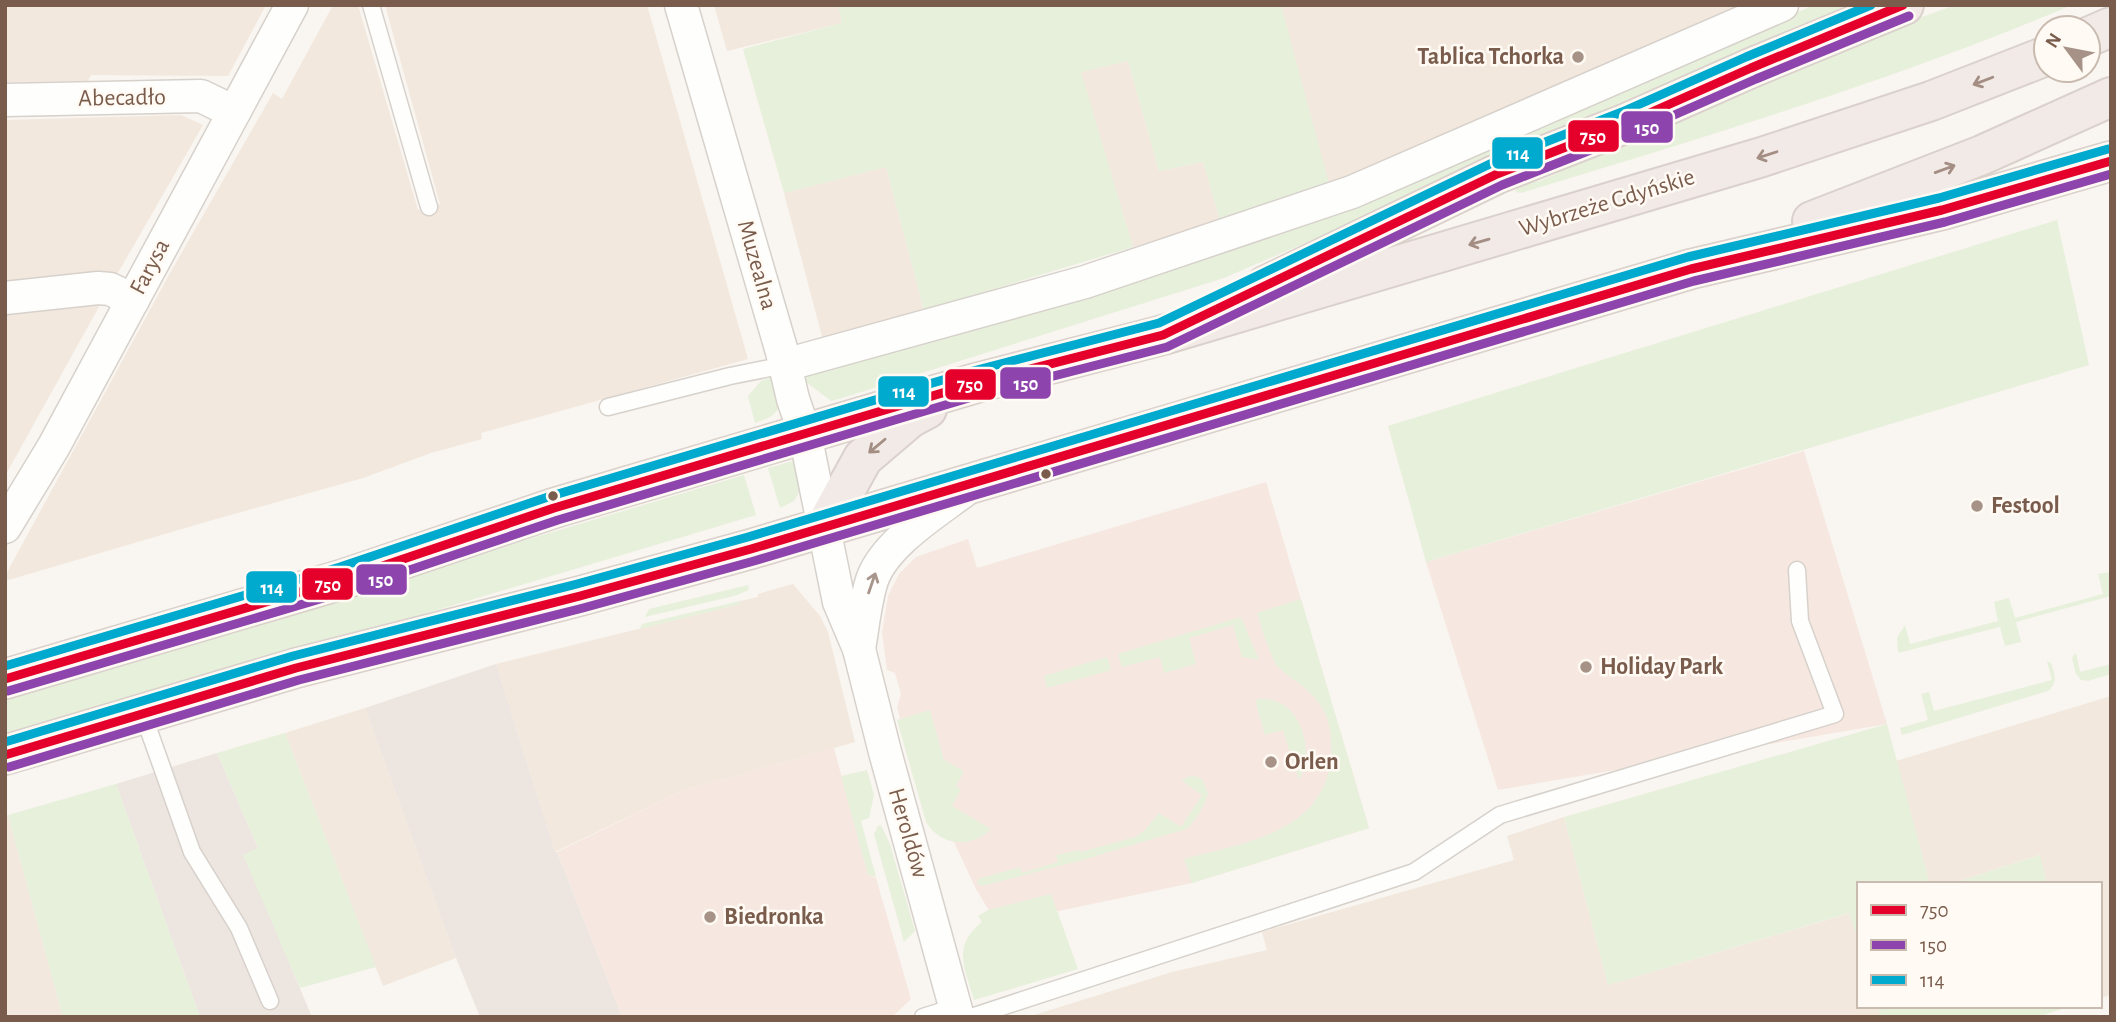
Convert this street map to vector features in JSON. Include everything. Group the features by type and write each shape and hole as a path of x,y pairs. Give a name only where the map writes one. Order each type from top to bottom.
{"highway":[{"path":"5,679 344,579 554,508 976,383 1163,335 1497,174 1627,123 1904,5"},
{"name":"Wybrzeże Gdyńskie","path":"1163,335 1762,157 1931,101 2032,61"},
{"path":"1691,269 1982,155 2111,97"},
{"path":"5,755 296,668 593,592 825,527 1691,269 1942,210 2111,161"},
{"path":"825,527 863,458 910,418 976,383"}],"street":[{"name":"Farysa","path":"5,527 54,446 292,5"},
{"name":"Muzealna","path":"681,5 805,434 825,527"},
{"path":"785,365 1085,282 1352,192 1782,5"},
{"name":"Abecadło","path":"5,100 201,96 234,112"},
{"path":"5,298 98,288 110,289 133,300"},
{"name":"Heroldów","path":"859,649 868,596 881,563 910,532 977,481"},
{"name":"Heroldów","path":"825,527 839,602 859,649 885,752 962,1014"}],"lane":[{"path":"371,5 429,207"},
{"path":"608,407 785,365"},
{"path":"923,1017 962,1014 1414,872 1500,815 1835,714 1800,621 1797,570"},
{"path":"143,713 192,852 239,928 270,1001"}],"shaded area":[{"path":"5,5 266,5 228,76 91,75 88,81 5,82"},
{"path":"333,5 358,5 418,210 440,204 385,5 647,5 748,359 481,433 482,439 431,453 363,478 5,581 5,576 169,275 273,93 282,99"},
{"path":"714,5 838,5 843,23 727,51"},
{"path":"1168,5 1747,5 1330,187"},
{"path":"1128,61 1159,171 1203,162 1220,220 1133,247 1080,72"},
{"path":"181,115 203,125 115,278 5,290 5,120"},
{"path":"886,167 924,310 823,340 784,193"},
{"path":"101,303 5,476 5,306"},
{"path":"1804,451 1887,724 1498,790 1426,562"},
{"path":"1266,482 1369,828 1192,883 997,924 976,889 897,720 900,719 897,707 901,694 895,673 887,670 882,633 888,596 899,574 916,557 968,539 977,568"},
{"path":"793,584 820,616 828,632 855,742 682,791 555,852 496,664 740,604 740,601 758,597 758,594"},
{"path":"496,664 555,852 622,1017 480,1017 365,708"},
{"path":"2111,696 2111,995 2102,997 2102,882 2046,882 2039,855 1957,882 1929,882 1896,761"},
{"path":"365,708 456,958 383,986 285,733"},
{"path":"834,748 868,875 876,878 911,999 892,1017 622,1017 557,852 682,791"},
{"path":"217,753 258,848 244,855 312,1017 200,1017 116,784"},
{"path":"8,815 63,1017 5,1017 5,816"},
{"path":"1564,817 1608,985 1850,913 1857,936 1857,1008 1879,1008 1881,1017 1028,1017 1172,972 1267,950 1262,932 1514,860 1507,836"}],"green space":[{"path":"838,5 1281,5 1330,187 1220,220 1203,162 1159,171 1128,61 1081,72 1133,247 924,310 886,167 784,193 743,49 842,23"},
{"path":"1814,5 1858,5 1224,278 831,401 806,382 802,370 1625,88"},
{"path":"1956,5 2072,5 2050,14 2032,14 2032,22 1868,83 1660,150 1521,193 1516,192 1515,187 1521,184 1540,181 1870,35"},
{"path":"2057,220 2089,365 1426,562 1388,426"},
{"path":"776,376 779,406 772,416 755,423 748,396 761,381"},
{"path":"796,462 801,489 794,501 780,508 768,468"},
{"path":"744,475 756,515 5,739 5,695"},
{"path":"2111,572 2111,596 2016,622 2021,642 2005,646 2000,627 1898,653 1897,638 1905,625 1910,644 1998,621 1994,602 2009,598 2015,618 2103,594 2098,574"},
{"path":"748,585 749,590 734,596 645,617 649,609"},
{"path":"1301,599 1369,828 1192,883 1184,859 1232,847 1279,830 1299,817 1315,801 1326,780 1331,747 1326,717 1311,694 1275,663 1257,613"},
{"path":"740,601 740,604 640,629 642,624"},
{"path":"1241,617 1259,660 1242,657 1233,625 1189,638 1196,664 1164,673 1160,657 1122,667 1118,654"},
{"path":"2076,653 2080,672 2111,664 2111,674 2088,681 2081,680 2076,674 2072,658"},
{"path":"1107,657 1111,670 1047,688 1044,676"},
{"path":"2047,661 2051,663 2055,678 2048,691 1902,735 1900,728 1928,720 1921,694 1929,692 1934,711 2052,680"},
{"path":"1257,699 1272,700 1284,705 1301,726 1306,754 1299,780 1283,730 1265,735"},
{"path":"930,710 944,760 964,771 956,786 961,789 952,806 991,829 966,842 940,836 926,822 897,720"},
{"path":"1887,724 1929,882 1857,882 1857,936 1849,913 1608,985 1564,817"},
{"path":"285,733 376,967 300,988 243,855 258,848 217,753"},
{"path":"867,770 874,795 869,818 861,821 876,877 868,875 841,776"},
{"path":"1187,777 1202,779 1208,793 1200,812 1186,829 1082,860 982,886 977,884 978,879 1020,867 1022,873 1058,862 1056,855 1080,850 1081,852 1135,837 1144,831 1159,813 1181,827 1202,795 1182,781"},
{"path":"116,784 200,1017 63,1017 8,815"},
{"path":"881,825 890,844 915,931 904,942 874,834"},
{"path":"2040,855 2047,882 1957,882"},
{"path":"1051,894 1078,969 974,1000 964,967 963,949 972,931 982,922 978,916 988,910"},
{"path":"1879,1008 2065,1008 2037,1017 1881,1017"}],"transit line":[{"name":"114","path":"5,666 340,567 551,496 973,371 1159,323 1492,163 1622,112 1871,5"},
{"name":"750","path":"5,679 344,579 554,508 976,383 1163,335 1497,174 1627,123 1903,5"},
{"name":"150","path":"8,691 347,591 558,520 979,395 1167,347 1502,185 1631,134 1909,16"},
{"name":"114","path":"5,742 293,656 577,584 748,537 1688,257 1939,198 2108,149"},
{"name":"750","path":"5,755 296,668 580,596 751,549 1691,269 1942,210 2111,161"},
{"name":"150","path":"9,767 299,680 583,608 754,561 1694,281 1945,222 2111,174"}],"place":[{"name":"Tablica Tchorka","path":"1578,57"},
{"name":"Festool","path":"1977,506"},
{"name":"Holiday Park","path":"1586,667"},
{"name":"Orlen","path":"1271,762"},
{"name":"Biedronka","path":"710,917"}]}
